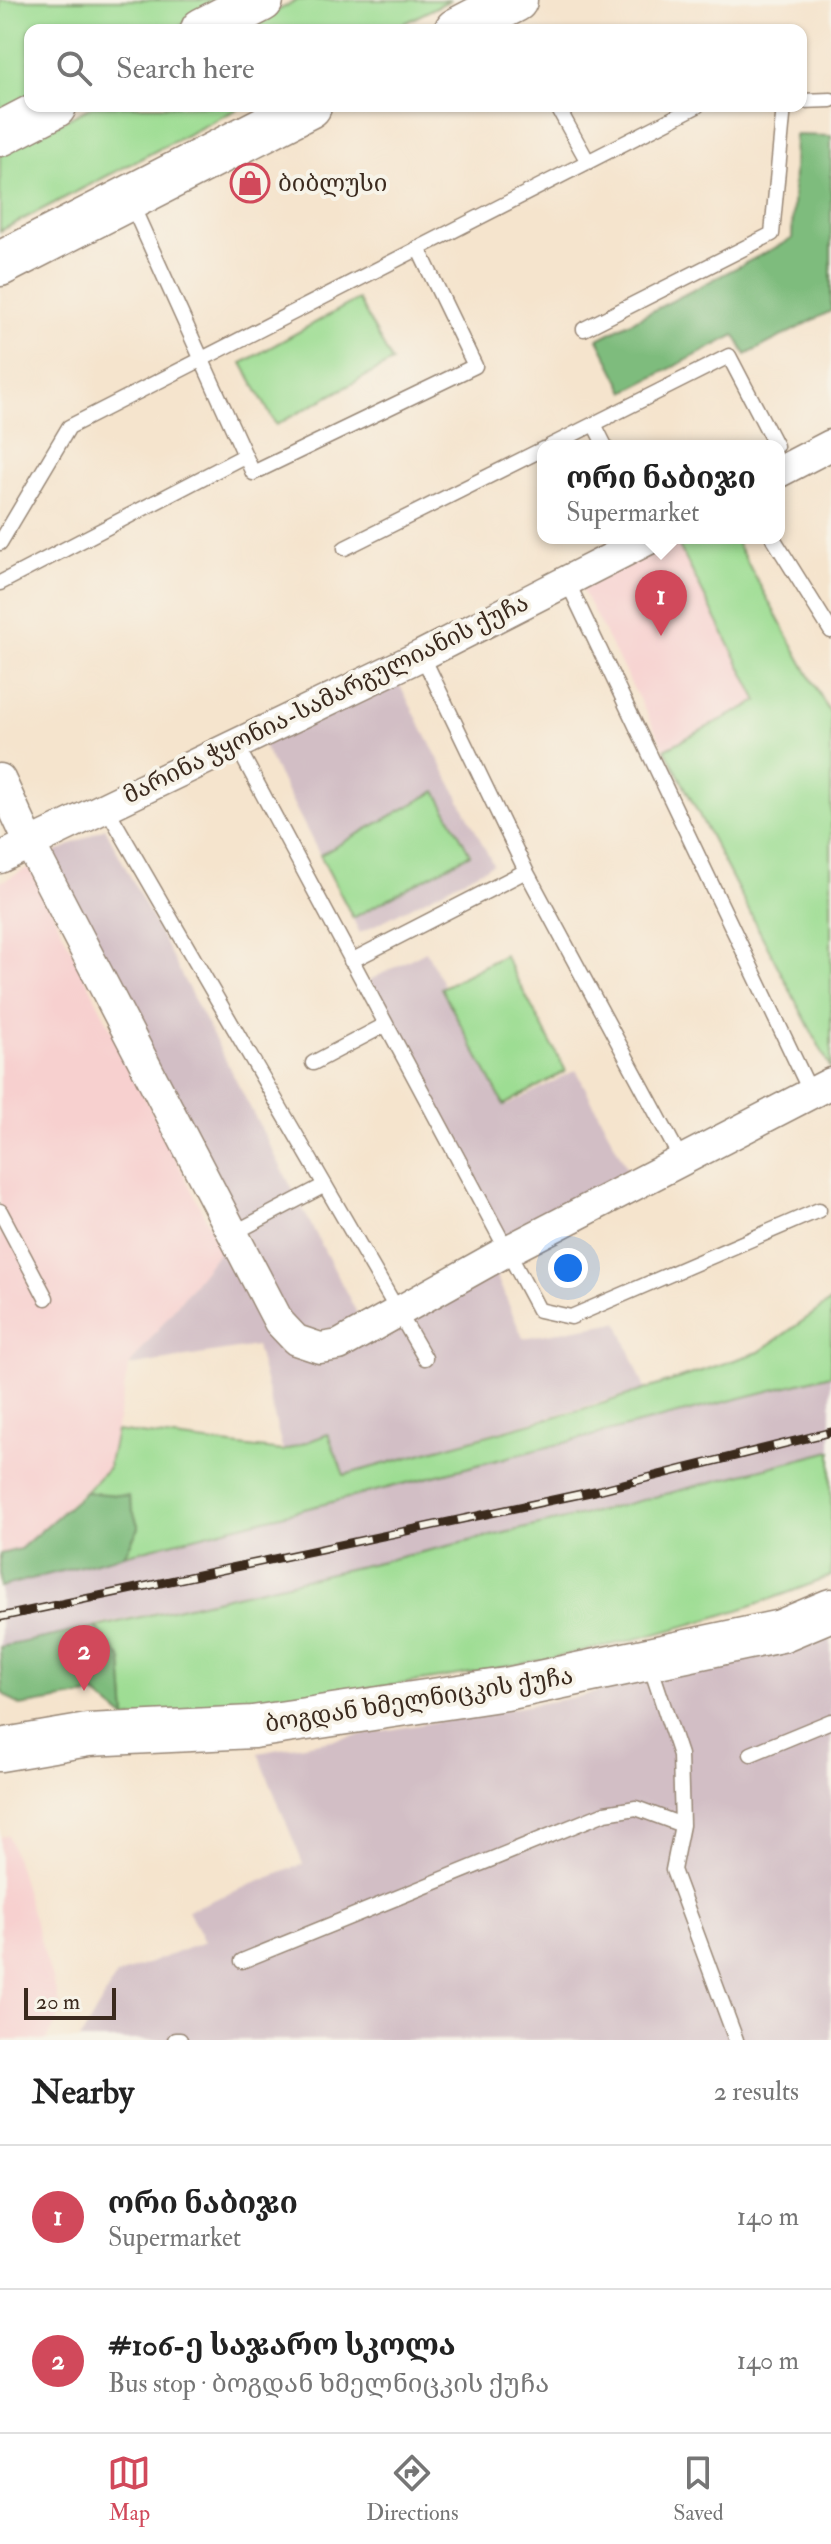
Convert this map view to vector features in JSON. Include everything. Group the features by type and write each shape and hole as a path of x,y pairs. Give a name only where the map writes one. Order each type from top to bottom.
{"main road":[{"path":"215,24 261,0"},
{"path":"473,24 510,10"},
{"path":"0,134 42,112"},
{"path":"0,264 297,112"},
{"name":"ბოგდან ხმელნიცკის ქუჩა","path":"0,1750 88,1735 253,1727 506,1689 781,1631 831,1610"}],"street":[{"path":"785,458 831,445"},
{"name":"მარინა ჭყონია-სამარგულიანის ქუჩა","path":"0,858 422,655 638,544"},
{"path":"0,779 30,844 232,1234 279,1322 296,1340 320,1348 339,1345 398,1309 821,1088"}],"lane":[{"path":"807,101 831,100"},
{"path":"560,112 588,162"},
{"path":"0,543 69,427 685,112"},
{"path":"584,329 772,234 783,112"},
{"path":"129,199 253,473 475,366 418,248"},
{"path":"562,440 729,356 771,440"},
{"path":"594,424 602,440"},
{"path":"345,548 537,452"},
{"path":"2,577 244,456"},
{"path":"777,544 831,631"},
{"path":"567,581 821,1088"},
{"path":"422,655 526,871 683,1161"},
{"path":"236,744 505,1252 539,1310 571,1317 819,1210"},
{"path":"106,807 425,1358"},
{"path":"351,961 526,871"},
{"path":"313,1063 385,1025"},
{"path":"232,1234 325,1185"},
{"path":"0,1211 46,1298"},
{"path":"648,1660 680,1755 682,1825 673,1870 736,2040"},
{"path":"751,1754 831,1721"},
{"path":"242,1961 605,1813 636,1808 682,1825"}],"shaded area":[{"path":"659,544 678,544 758,701 665,749 578,582"},
{"path":"396,678 493,864 360,933 263,745"},
{"path":"105,828 361,1321 330,1330 307,1331 292,1326 48,856"},
{"path":"30,867 221,1249 129,1366 108,1468 20,1549 0,1554 0,882"},
{"path":"426,951 506,1106 576,1070 632,1178 505,1244 368,981"},
{"path":"221,1249 264,1331 292,1359 315,1362 337,1356 493,1268 523,1338 618,1322 645,1389 344,1475 327,1434 283,1451 256,1346 129,1366"},
{"path":"831,1375 831,1451 795,1463 410,1555 0,1647 0,1587"},
{"path":"831,1624 831,2040 80,2040 116,1976 204,1942 188,1910 303,1864 258,1753 582,1696 780,1644"},
{"path":"8,1834 62,2012 47,2040 0,2040 0,1837"}],"green space":[{"path":"0,0 231,0 184,24 24,24 24,106 0,118"},
{"path":"298,0 450,0 403,24 252,24"},
{"path":"81,112 231,112 0,231 0,154"},
{"path":"795,135 831,136 831,311 746,355 735,335 625,392 598,339 792,239"},
{"path":"358,299 392,362 276,425 242,363"},
{"path":"678,544 737,544 831,715 831,1069 665,749 758,701"},
{"path":"436,791 470,854 353,918 320,855"},
{"path":"504,955 566,1071 504,1105 441,988"},
{"path":"831,1301 831,1375 124,1555 139,1528 128,1497 85,1492 108,1468 116,1431 283,1451 328,1434 344,1475 604,1403 759,1352"},
{"path":"831,1451 831,1576 717,1617 600,1648 421,1681 244,1707 126,1719 122,1660 97,1627 604,1510"},
{"path":"85,1492 128,1496 139,1528 124,1555 0,1587 0,1554 20,1549"},
{"path":"96,1627 122,1660 126,1719 95,1694 20,1706 2,1693 0,1647"}],"railway":[{"path":"0,1617 595,1491 831,1432"}],"place":[{"name":"ბიბლუსი","path":"250,183"},
{"name":"ორი ნაბიჯი","path":"661,636"},
{"name":"#106-ე საჯარო სკოლა","path":"84,1691"}]}
